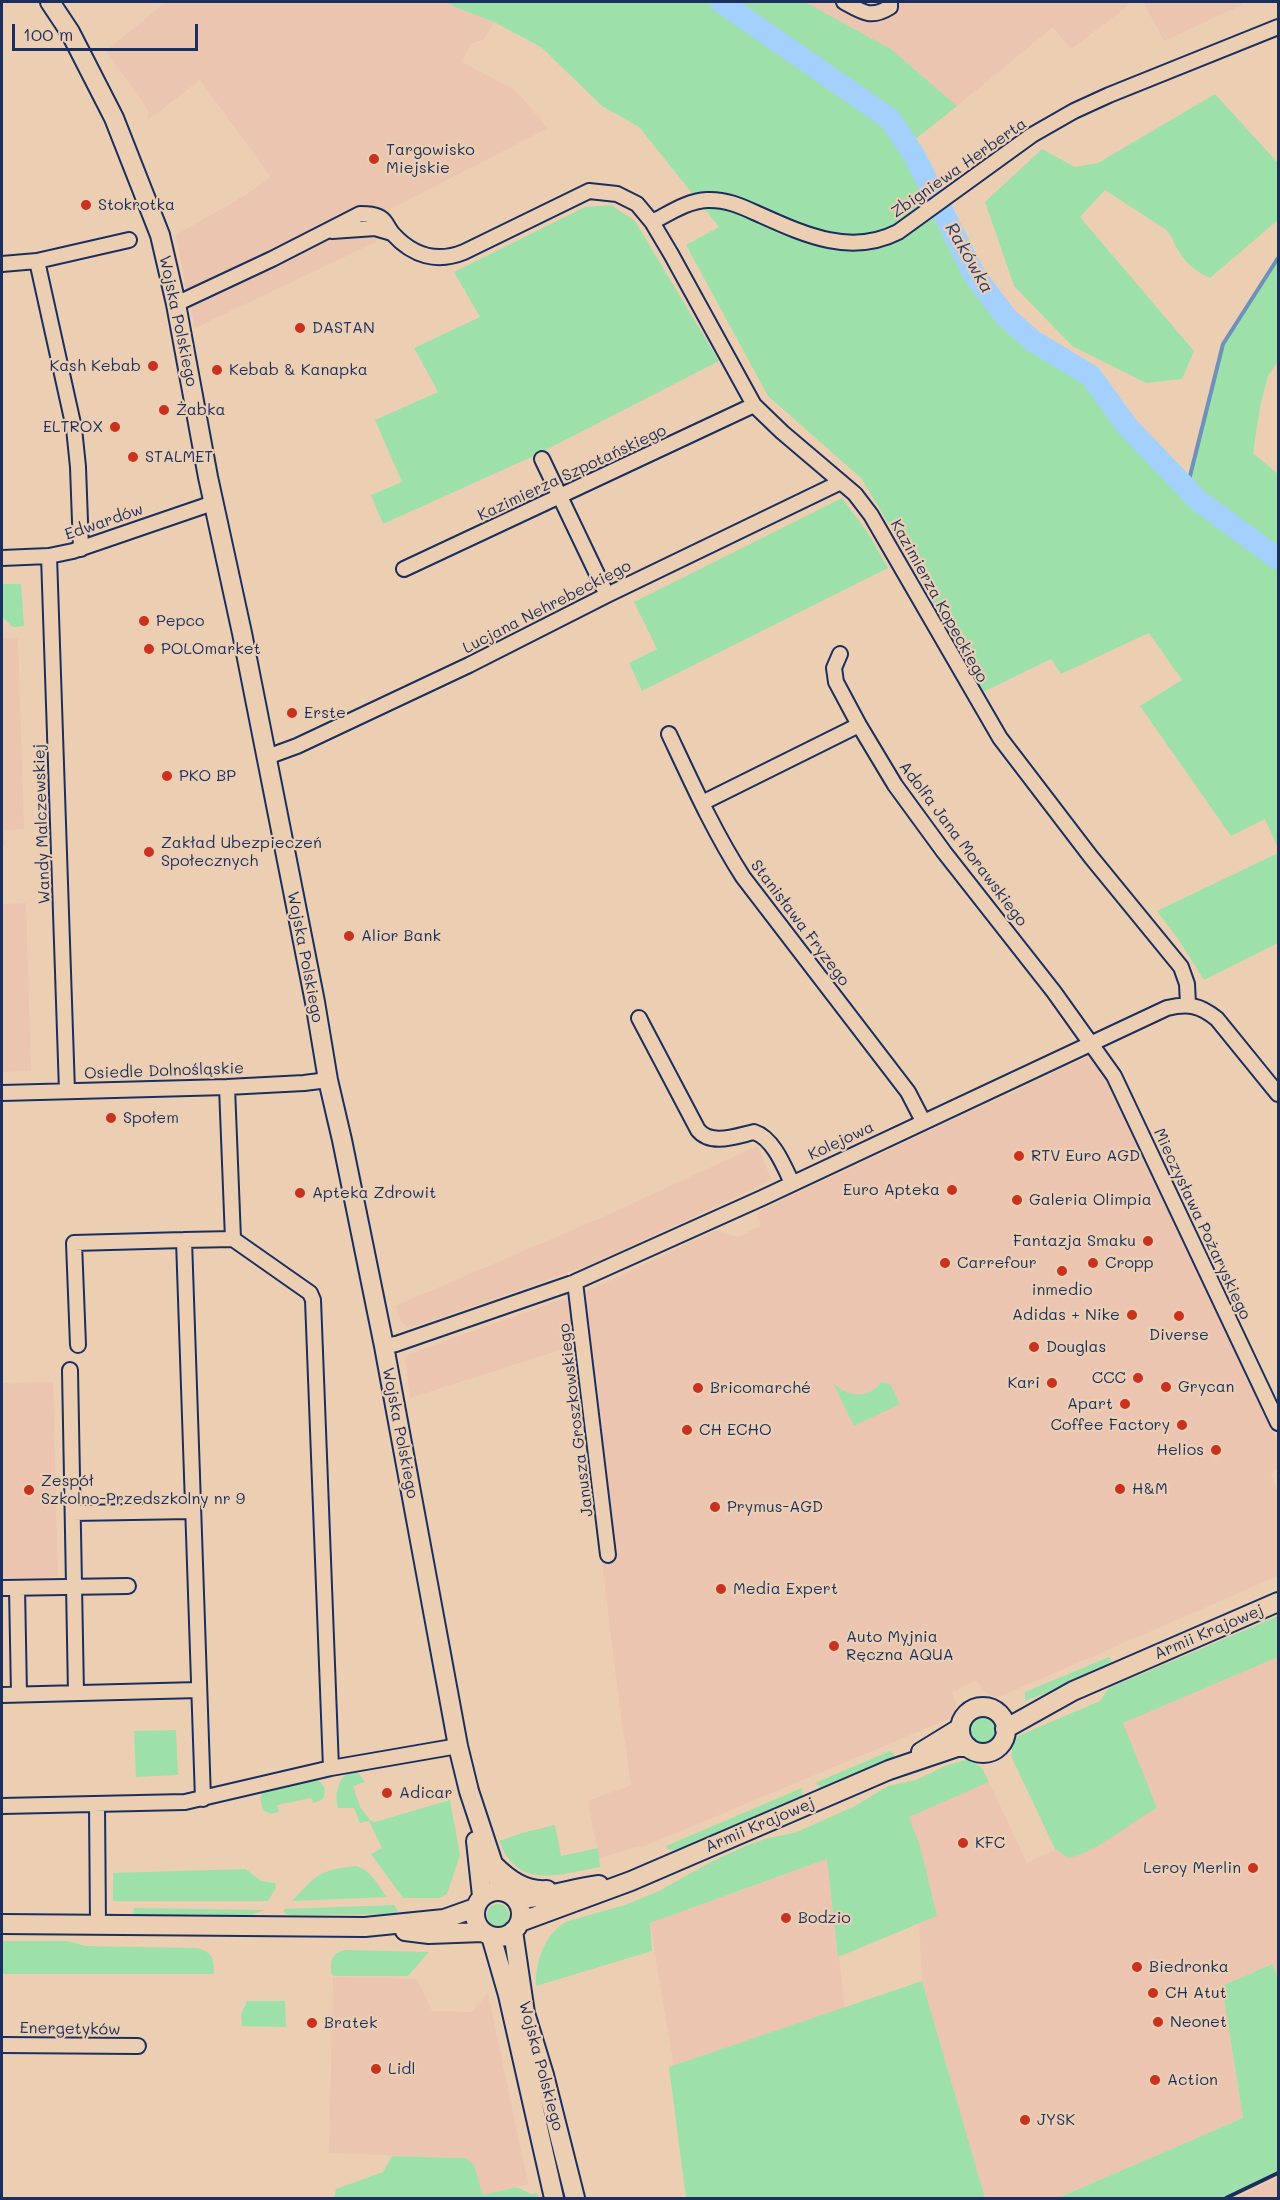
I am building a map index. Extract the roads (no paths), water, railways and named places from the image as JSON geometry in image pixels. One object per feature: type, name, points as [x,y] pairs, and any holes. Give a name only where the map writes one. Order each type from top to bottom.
[{"type":"street","name":"Wojska Polskiego","points":[[50,2],[70,32],[114,118],[160,235],[176,303],[213,503],[267,757],[315,1002],[328,1080],[384,1346],[458,1746],[486,1868],[479,1902]]},
{"type":"street","points":[[844,2],[862,13],[879,14],[890,7],[891,2]]},
{"type":"street","name":"Zbigniewa Herberta","points":[[652,222],[688,203],[714,200],[738,205],[812,237],[848,243],[871,242],[893,235],[1032,135],[1074,111],[1278,27]]},
{"type":"street","name":"Kazimierza Kopeckiego","points":[[176,303],[328,231],[375,228],[392,233],[413,252],[435,258],[453,256],[577,196],[598,191],[617,194],[637,204],[652,222],[701,306],[754,405],[862,503],[882,531],[1000,738],[1091,857],[1181,967],[1187,984],[1188,1004]]},
{"type":"street","points":[[2,264],[37,261],[129,240]]},
{"type":"street","points":[[37,261],[74,428],[81,549]]},
{"type":"street","name":"Kazimierza Szpotańskiego","points":[[404,569],[754,405]]},
{"type":"street","points":[[542,459],[607,595]]},
{"type":"street","name":"Lucjana Nehrebeckiego","points":[[267,757],[297,746],[370,712],[841,482]]},
{"type":"street","name":"Edwardów","points":[[2,558],[49,556],[81,549],[213,503]]},
{"type":"street","name":"Wandy Malczewskiej","points":[[49,556],[67,1091]]},
{"type":"street","name":"Adolfa Jana Morawskiego","points":[[840,654],[834,669],[836,682],[858,725],[895,785],[1091,1043]]},
{"type":"street","points":[[702,803],[858,725]]},
{"type":"street","name":"Stanisława Fryzego","points":[[669,734],[702,803],[743,877],[908,1092],[923,1121]]},
{"type":"street","points":[[1188,1004],[1197,1006],[1217,1019],[1278,1094]]},
{"type":"street","name":"Kolejowa","points":[[384,1346],[396,1344],[575,1282],[1167,1008],[1188,1004]]},
{"type":"street","points":[[639,1018],[698,1130],[704,1137],[713,1139],[754,1132],[760,1134],[767,1139],[792,1183]]},
{"type":"street","name":"Mieczysława Pożaryskiego","points":[[1091,1043],[1114,1076],[1278,1424]]},
{"type":"street","name":"Osiedle Dolnośląskie","points":[[2,1093],[227,1087],[328,1080]]},
{"type":"street","points":[[227,1087],[233,1239]]},
{"type":"street","points":[[78,1346],[74,1243],[233,1239],[310,1293],[313,1300],[331,1768]]},
{"type":"street","points":[[184,1240],[202,1799]]},
{"type":"street","name":"Janusza Groszkowskiego","points":[[575,1282],[608,1555]]},
{"type":"street","points":[[70,1370],[76,1693]]},
{"type":"street","points":[[73,1513],[192,1511]]},
{"type":"street","points":[[2,1588],[128,1586]]},
{"type":"street","points":[[17,1588],[19,1695]]},
{"type":"street","name":"Armii Krajowej","points":[[1002,1721],[1278,1602]]},
{"type":"street","points":[[2,1695],[200,1689]]},
{"type":"street","points":[[976,1708],[988,1708],[1002,1721],[1003,1740],[993,1750],[975,1751],[963,1741],[960,1728],[965,1715],[976,1708]]},
{"type":"street","points":[[889,1770],[960,1728]]},
{"type":"street","points":[[2,1806],[184,1802],[331,1768],[458,1746]]},
{"type":"street","points":[[889,1770],[957,1747],[968,1747]]},
{"type":"street","name":"Armii Krajowej","points":[[516,1927],[547,1912],[631,1881],[889,1770]]},
{"type":"street","points":[[97,1805],[98,1925]]},
{"type":"street","name":"Wojska Polskiego","points":[[486,1868],[509,1895]]},
{"type":"street","points":[[451,1925],[470,1898],[486,1868],[525,1887],[542,1891],[570,1889]]},
{"type":"street","name":"Armii Krajowej","points":[[509,1895],[543,1897],[570,1889],[631,1881]]},
{"type":"street","points":[[2,1924],[364,1927],[420,1923],[451,1925],[506,1936],[516,1927],[521,1914],[509,1895],[488,1892],[451,1925]]},
{"type":"street","points":[[479,1902],[476,1921],[487,1934]]},
{"type":"street","points":[[451,1925],[481,1942],[507,1961],[522,1941],[528,1928],[547,1912]]},
{"type":"street","name":"Wojska Polskiego","points":[[516,1927],[507,1961],[508,1995],[554,2199]]},
{"type":"street","name":"Wojska Polskiego","points":[[487,1934],[507,1961],[541,2061],[575,2199]]},
{"type":"street","name":"Energetyków","points":[[2,2045],[138,2046]]},
{"type":"waterway","name":"Rakówka","points":[[721,2],[890,119],[914,155],[975,276],[1006,317],[1033,341],[1091,376],[1127,426],[1199,501],[1278,559]]},
{"type":"waterway","points":[[1187,488],[1223,344],[1278,258]]},
{"type":"railway","points":[[1226,2198],[1278,2173]]},
{"type":"place","name":"Targowisko Miejskie","points":[[374,159]]},
{"type":"place","name":"Stokrotka","points":[[86,205]]},
{"type":"place","name":"DASTAN","points":[[300,328]]},
{"type":"place","name":"Kash Kebab","points":[[153,366]]},
{"type":"place","name":"Kebab & Kanapka","points":[[217,370]]},
{"type":"place","name":"Żabka","points":[[164,410]]},
{"type":"place","name":"ELTROX","points":[[115,427]]},
{"type":"place","name":"STALMET","points":[[133,457]]},
{"type":"place","name":"Pepco","points":[[144,621]]},
{"type":"place","name":"POLOmarket","points":[[149,649]]},
{"type":"place","name":"Erste","points":[[292,713]]},
{"type":"place","name":"PKO BP","points":[[167,776]]},
{"type":"place","name":"Zakład Ubezpieczeń Społecznych","points":[[149,852]]},
{"type":"place","name":"Alior Bank","points":[[349,936]]},
{"type":"place","name":"Społem","points":[[111,1118]]},
{"type":"place","name":"RTV Euro AGD","points":[[1019,1156]]},
{"type":"place","name":"Euro Apteka","points":[[952,1190]]},
{"type":"place","name":"Apteka Zdrowit","points":[[300,1193]]},
{"type":"place","name":"Galeria Olimpia","points":[[1017,1200]]},
{"type":"place","name":"Fantazja Smaku","points":[[1148,1241]]},
{"type":"place","name":"Carrefour","points":[[945,1263]]},
{"type":"place","name":"Cropp","points":[[1093,1263]]},
{"type":"place","name":"inmedio","points":[[1062,1271]]},
{"type":"place","name":"Adidas + Nike","points":[[1132,1315]]},
{"type":"place","name":"Diverse","points":[[1179,1316]]},
{"type":"place","name":"Douglas","points":[[1034,1347]]},
{"type":"place","name":"CCC","points":[[1138,1378]]},
{"type":"place","name":"Kari","points":[[1052,1383]]},
{"type":"place","name":"Grycan","points":[[1166,1387]]},
{"type":"place","name":"Bricomarché","points":[[698,1388]]},
{"type":"place","name":"Apart","points":[[1125,1404]]},
{"type":"place","name":"Coffee Factory","points":[[1182,1425]]},
{"type":"place","name":"CH ECHO","points":[[687,1430]]},
{"type":"place","name":"Helios","points":[[1216,1450]]},
{"type":"place","name":"H&M","points":[[1120,1489]]},
{"type":"place","name":"Zespół Szkolno-Przedszkolny nr 9","points":[[29,1490]]},
{"type":"place","name":"Prymus-AGD","points":[[715,1507]]},
{"type":"place","name":"Media Expert","points":[[721,1589]]},
{"type":"place","name":"Auto Myjnia Ręczna AQUA","points":[[834,1646]]},
{"type":"place","name":"Adicar","points":[[387,1793]]},
{"type":"place","name":"KFC","points":[[963,1843]]},
{"type":"place","name":"Leroy Merlin","points":[[1253,1868]]},
{"type":"place","name":"Bodzio","points":[[786,1918]]},
{"type":"place","name":"Biedronka","points":[[1137,1967]]},
{"type":"place","name":"CH Atut","points":[[1153,1993]]},
{"type":"place","name":"Neonet","points":[[1158,2022]]},
{"type":"place","name":"Bratek","points":[[312,2023]]},
{"type":"place","name":"Lidl","points":[[376,2069]]},
{"type":"place","name":"Action","points":[[1155,2080]]},
{"type":"place","name":"JYSK","points":[[1025,2120]]}]
